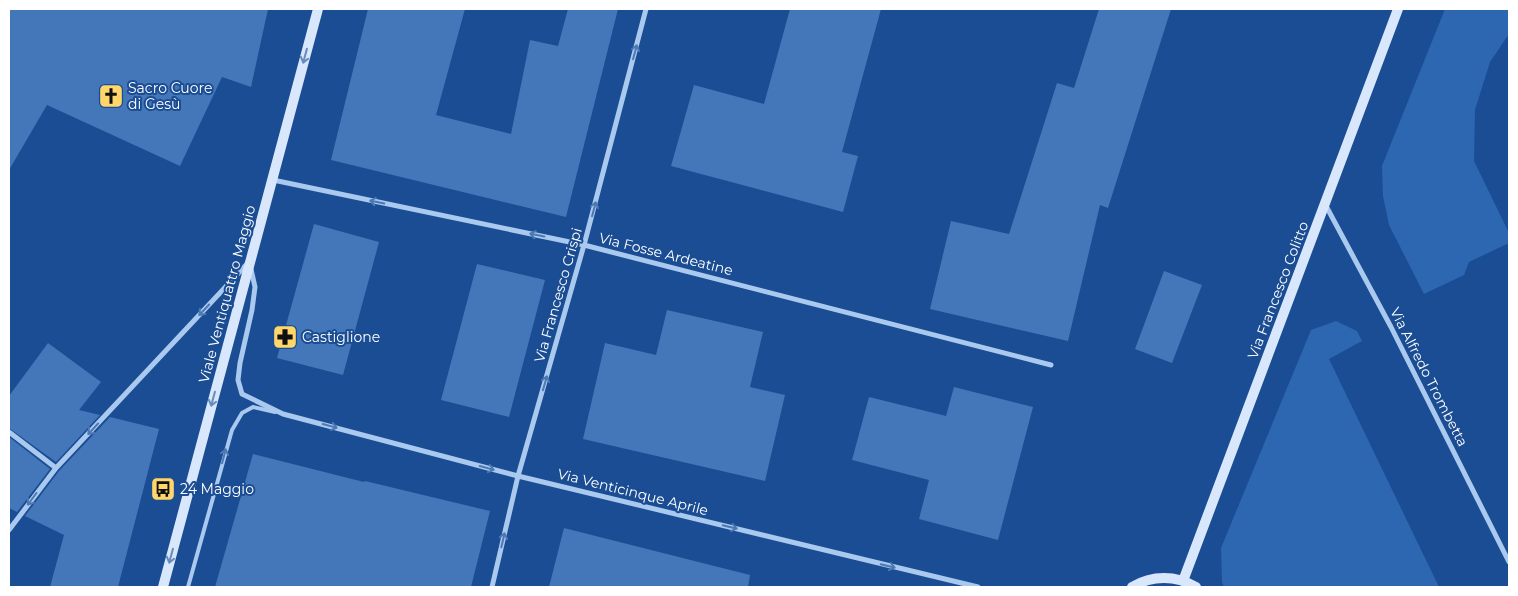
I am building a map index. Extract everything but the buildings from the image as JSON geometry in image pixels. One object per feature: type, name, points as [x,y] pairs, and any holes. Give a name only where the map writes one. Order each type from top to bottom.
[{"type":"main road","name":"Viale Ventiquattro Maggio","points":[[163,587],[318,9]]},
{"type":"main road","name":"Via Francesco Colitto","points":[[1184,581],[1398,9]]},
{"type":"main road","points":[[1132,587],[1148,579],[1160,578],[1184,581],[1196,587]]},
{"type":"street","name":"Via Francesco Crispi","points":[[492,587],[518,476],[584,244],[646,9]]},
{"type":"street","name":"Via Fosse Ardeatine","points":[[272,180],[584,244],[1051,365]]},
{"type":"street","name":"Via Alfredo Trombetta","points":[[1325,204],[1395,336],[1509,562]]},
{"type":"street","name":"Via Venticinque Aprile","points":[[249,262],[255,286],[238,380],[242,394],[283,414],[518,476],[978,587]]},
{"type":"street","points":[[9,530],[56,468],[249,262]]},
{"type":"street","points":[[9,432],[56,468]]},
{"type":"lane","points":[[188,587],[232,430],[242,413],[253,407],[283,414]]},
{"type":"shaded area","points":[[1445,9],[1509,9],[1509,34],[1490,62],[1475,110],[1474,161],[1509,233],[1509,243],[1469,262],[1464,275],[1424,294],[1389,225],[1383,196],[1382,166]]},
{"type":"shaded area","points":[[1336,321],[1357,331],[1362,341],[1329,359],[1439,587],[1224,587],[1222,582],[1221,548],[1311,330]]},
{"type":"place","name":"Sacro Cuore di Gesù","points":[[111,96]]},
{"type":"place","name":"Castiglione","points":[[285,337]]},
{"type":"place","name":"24 Maggio","points":[[163,489]]}]
